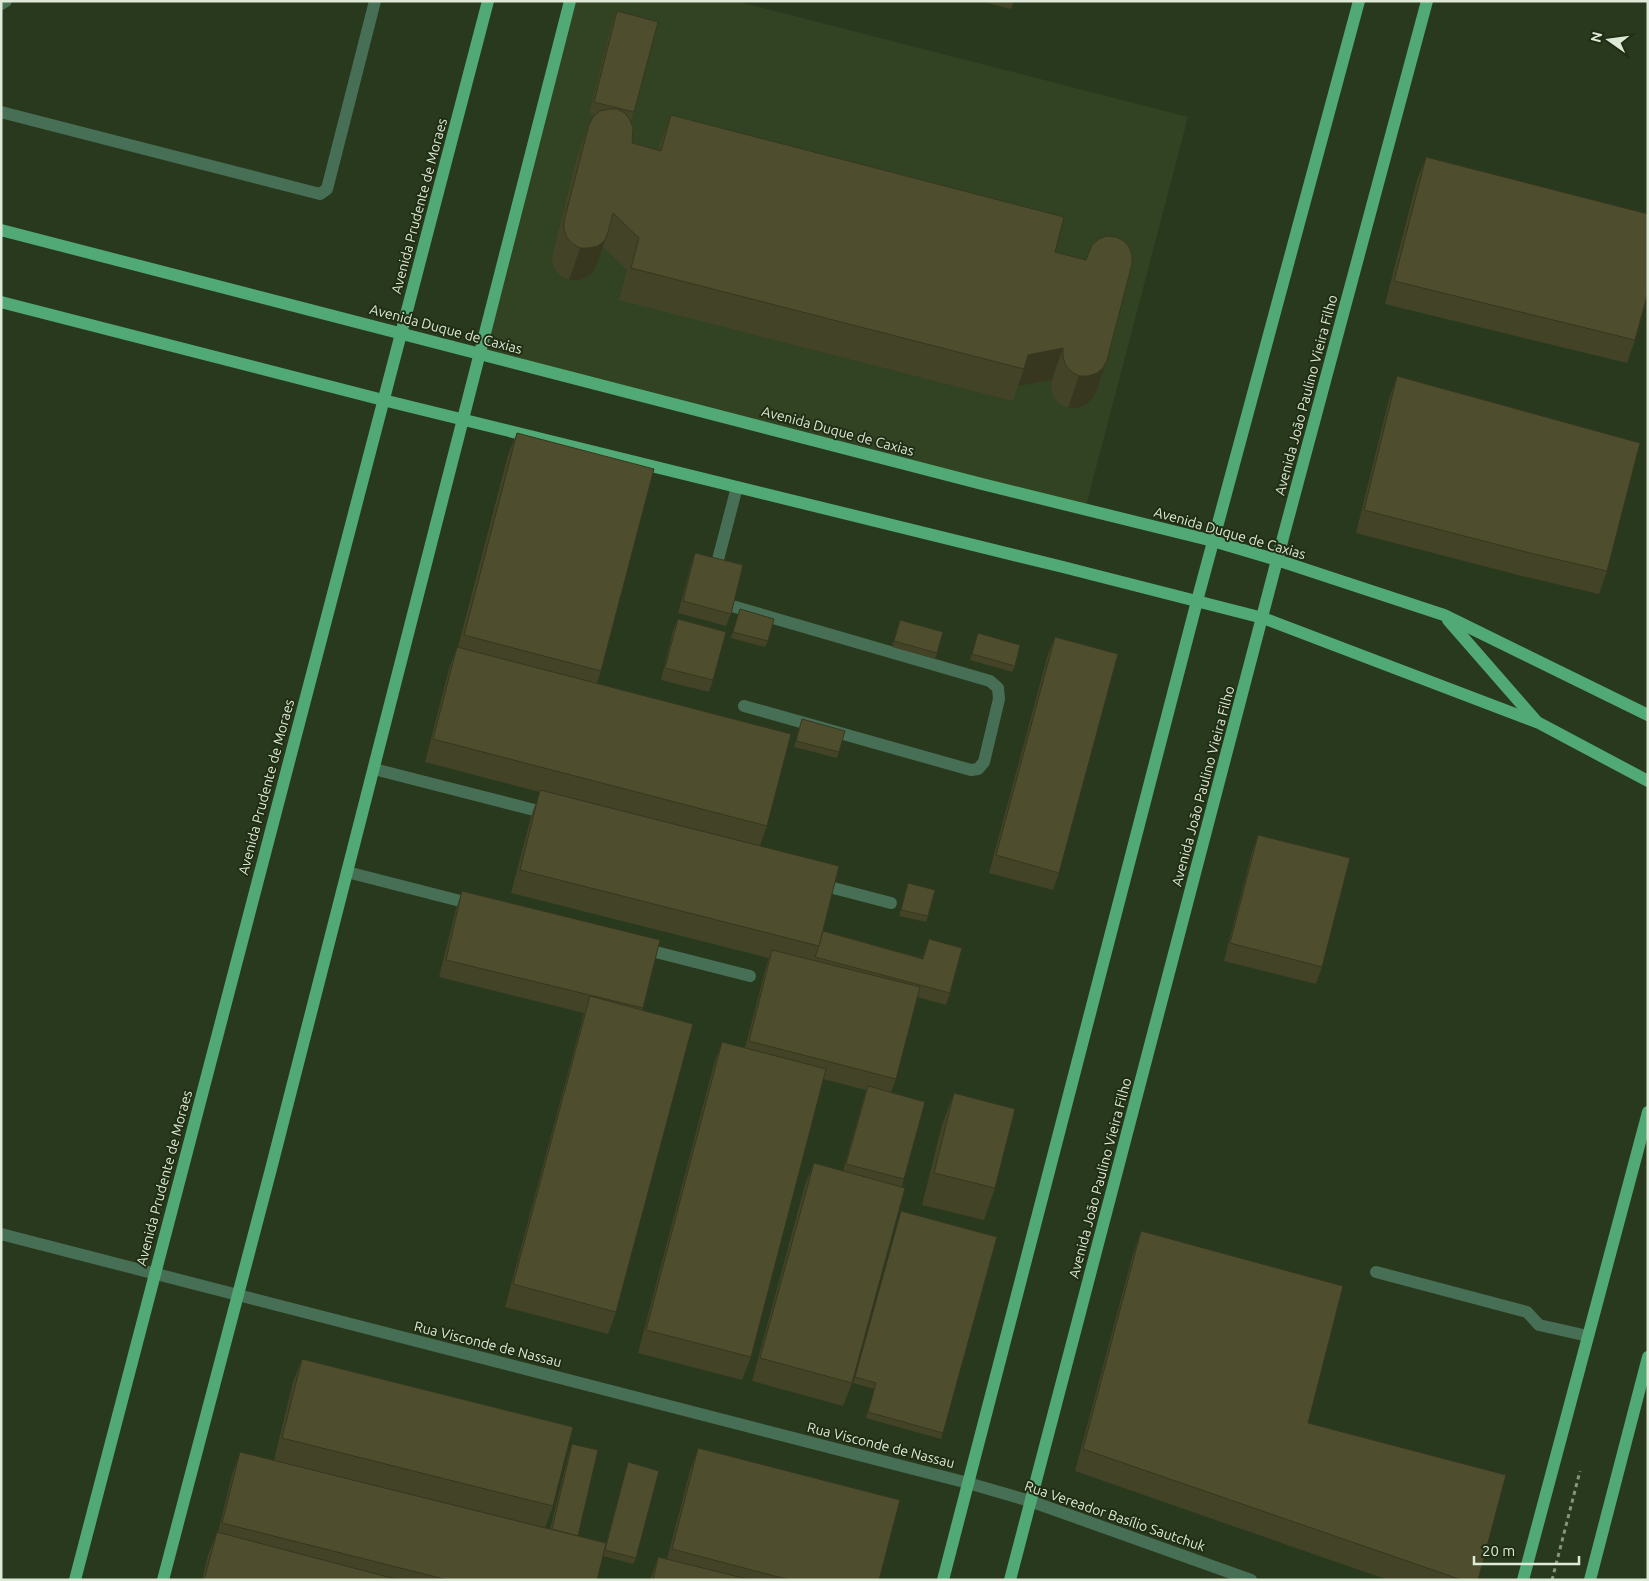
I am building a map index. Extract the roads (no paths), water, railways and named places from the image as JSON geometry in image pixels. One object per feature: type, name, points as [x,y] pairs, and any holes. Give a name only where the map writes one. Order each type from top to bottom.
[{"type":"main road","name":"Avenida Prudente de Moraes","points":[[75,1580],[488,1]]},
{"type":"main road","points":[[163,1580],[464,420],[570,1]]},
{"type":"main road","points":[[943,1580],[1197,601],[1359,1]]},
{"type":"main road","name":"Avenida João Paulino Vieira Filho","points":[[1010,1580],[1277,560],[1426,1]]},
{"type":"main road","name":"Avenida Duque de Caxias","points":[[1,230],[982,484],[1213,541],[1444,615],[1648,714]]},
{"type":"main road","points":[[1,302],[383,400],[1262,618],[1539,723],[1648,782]]},
{"type":"main road","points":[[1444,615],[1539,723]]},
{"type":"main road","points":[[1523,1580],[1648,1112]]},
{"type":"main road","points":[[1590,1580],[1648,1357]]},
{"type":"street","points":[[1,4],[6,1]]},
{"type":"street","points":[[1,112],[320,194],[327,189],[376,1]]},
{"type":"street","points":[[715,571],[738,487]]},
{"type":"street","points":[[732,606],[990,681],[998,688],[999,699],[984,762],[978,769],[971,770],[744,706]]},
{"type":"street","points":[[374,769],[563,818]]},
{"type":"street","points":[[347,872],[491,909]]},
{"type":"street","points":[[804,880],[891,902]]},
{"type":"street","points":[[625,944],[750,976]]},
{"type":"street","name":"Rua Visconde de Nassau","points":[[1,1234],[968,1483]]},
{"type":"street","points":[[1376,1272],[1526,1312],[1539,1324],[1588,1336]]},
{"type":"street","name":"Rua Vereador Basílio Sautchuk","points":[[968,1483],[1030,1501],[1251,1580]]}]
